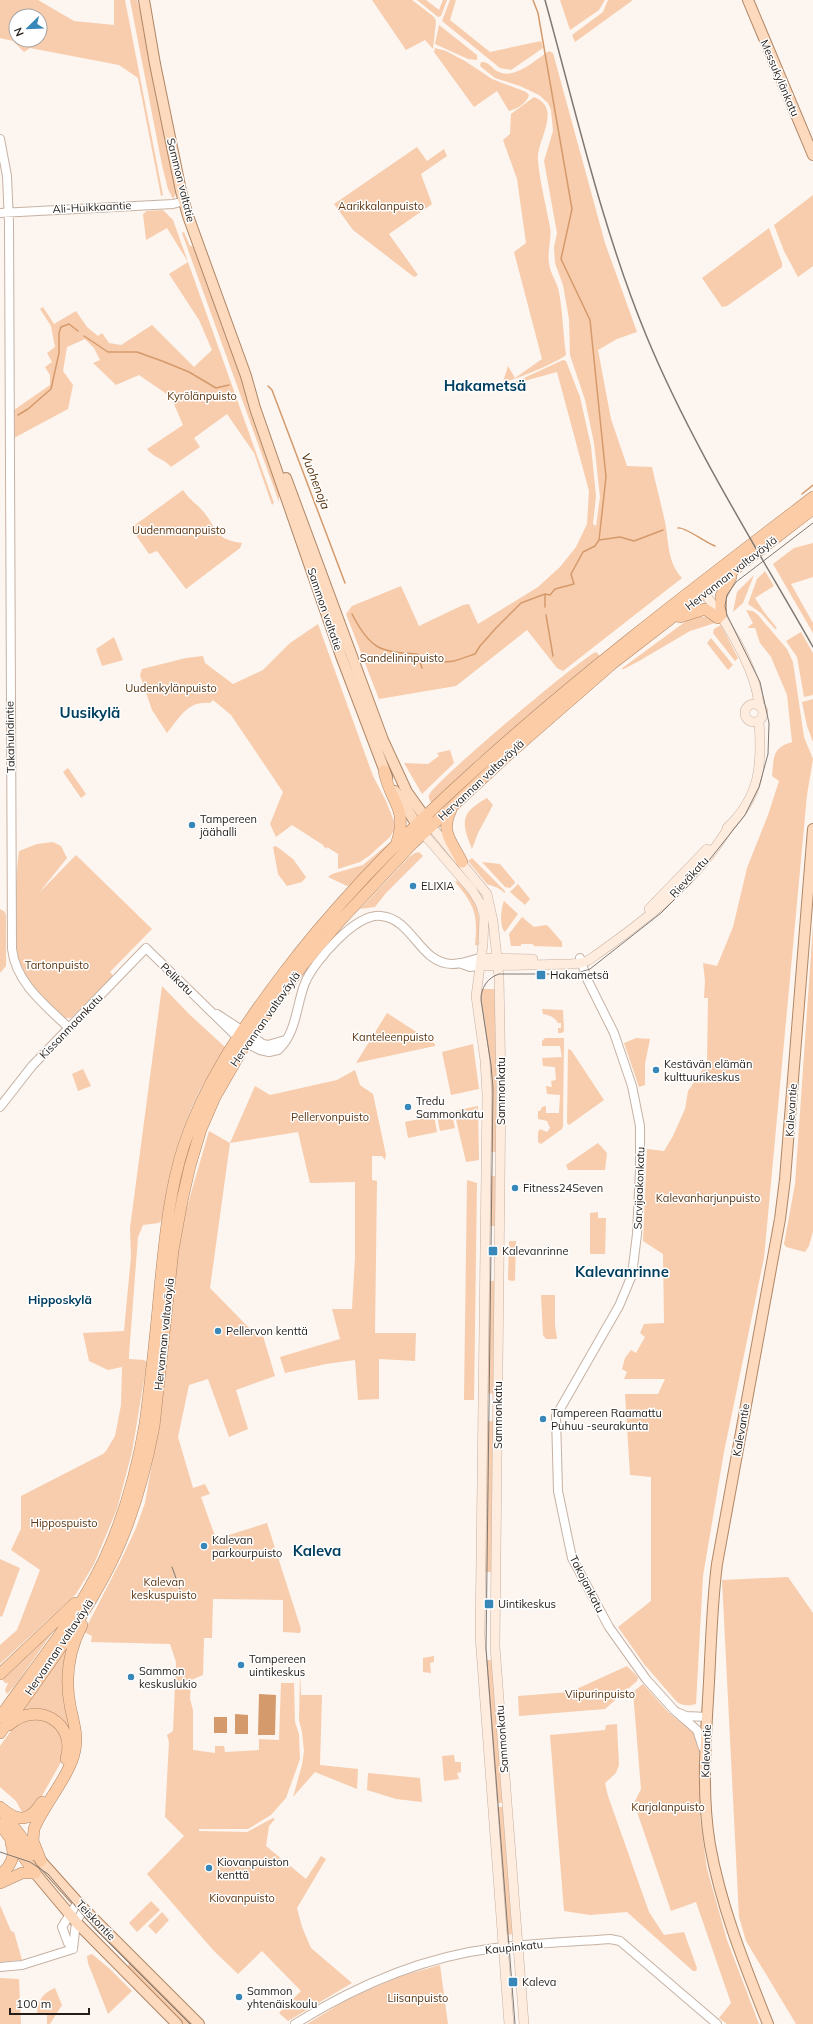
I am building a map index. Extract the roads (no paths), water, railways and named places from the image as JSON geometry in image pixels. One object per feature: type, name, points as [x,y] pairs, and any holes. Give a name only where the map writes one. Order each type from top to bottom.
[{"type":"highway","name":"Hervannan valtaväylä","points":[[244,1037],[339,922],[424,825],[558,696],[699,591],[812,500]]},
{"type":"highway","name":"Hervannan valtaväylä","points":[[1,1716],[111,1565],[123,1536],[135,1504],[154,1426],[173,1250],[190,1166],[201,1129],[244,1037],[285,970],[331,913],[396,845],[452,806],[563,705],[612,664],[670,620],[699,591],[736,570],[812,500]]},
{"type":"highway","points":[[670,620],[702,610],[709,610],[720,616],[721,596],[736,570]]},
{"type":"highway","points":[[384,771],[387,785],[399,808],[401,817],[401,830],[396,845]]},
{"type":"highway","points":[[452,806],[446,829],[447,836],[462,862]]},
{"type":"highway","points":[[0,1674],[89,1596]]},
{"type":"highway","points":[[41,1861],[33,1840],[34,1829],[74,1753],[76,1732],[70,1704],[68,1670],[71,1651],[89,1612],[89,1596]]},
{"type":"highway","name":"Hervannan valtaväylä","points":[[0,1734],[89,1596]]},
{"type":"highway","points":[[0,1734],[19,1718],[37,1714],[51,1718],[59,1724],[66,1737],[68,1748],[63,1766],[33,1814],[19,1818],[13,1817],[0,1808]]},
{"type":"highway","name":"Teiskontie","points":[[0,1808],[23,1840],[41,1861]]},
{"type":"highway","name":"Teiskontie","points":[[0,1824],[35,1873]]},
{"type":"highway","points":[[0,1874],[10,1864],[14,1856],[9,1836]]},
{"type":"highway","points":[[0,1883],[22,1873],[35,1873]]},
{"type":"main road","name":"Sammon valtatie","points":[[144,0],[155,64],[184,201],[246,376],[301,541],[384,771],[424,825]]},
{"type":"main road","name":"Messukylänkatu","points":[[748,0],[813,155]]},
{"type":"main road","name":"Sammon valtatie","points":[[246,376],[261,407],[383,740],[424,825]]},
{"type":"main road","points":[[699,591],[720,616],[742,655],[753,683],[755,706],[763,713],[756,722],[748,720],[746,714],[747,709],[755,706]]},
{"type":"main road","name":"Rieväkatu","points":[[481,962],[581,961],[598,954],[640,921],[651,907],[730,825],[751,797],[760,768],[761,745],[756,722]]},
{"type":"main road","name":"Sammonkatu","points":[[424,825],[462,862],[482,887],[490,902],[498,962],[501,1008],[502,1087],[496,1647],[524,2024]]},
{"type":"main road","name":"Sammonkatu","points":[[424,825],[480,903],[485,922],[476,996],[485,1060],[487,1095],[480,1636],[509,2024]]},
{"type":"main road","name":"Kalevantie","points":[[768,2024],[732,1929],[716,1871],[707,1819],[705,1762],[713,1604],[717,1564],[779,1226],[785,1179],[813,829]]},
{"type":"main road","name":"Teiskontie","points":[[41,1861],[81,1906],[199,2024]]},
{"type":"main road","name":"Teiskontie","points":[[35,1873],[76,1922],[177,2024]]},
{"type":"street","name":"Takahuhdintie","points":[[0,139],[7,176],[9,212],[12,949],[16,969],[24,983],[68,1027]]},
{"type":"street","name":"Ali-Huikkaantie","points":[[0,213],[173,204],[184,201]]},
{"type":"street","name":"Pelikatu","points":[[146,948],[208,1009],[244,1037],[269,1052],[278,1050],[295,1022],[306,981],[347,930],[368,917],[387,917],[404,926],[425,951],[436,960],[470,967],[481,962]]},
{"type":"street","name":"Kissanmaankatu","points":[[0,1108],[28,1070],[146,948]]},
{"type":"street","name":"Sarvijaakonkatu","points":[[558,1410],[593,1352],[627,1290],[635,1263],[638,1229],[641,1142],[636,1100],[617,1041],[581,961]]},
{"type":"street","name":"Takojankatu","points":[[558,1410],[556,1425],[558,1491],[572,1558],[614,1635],[646,1678],[674,1710],[699,1733],[702,1741],[705,1762]]},
{"type":"street","points":[[674,1710],[686,1716],[707,1717]]},
{"type":"street","points":[[73,1949],[68,1943],[62,1927],[69,1914],[81,1906]]},
{"type":"street","points":[[73,1949],[76,1922],[81,1906]]},
{"type":"street","name":"Kaupinkatu","points":[[295,2024],[346,1993],[397,1971],[444,1957],[518,1945],[615,1939],[620,1941],[717,2024]]},
{"type":"street","points":[[0,1966],[22,1965],[73,1949]]},
{"type":"waterway","points":[[533,0],[538,13],[572,209],[561,259],[590,320],[606,477],[599,540]]},
{"type":"waterway","name":"Vuohenoja","points":[[18,415],[28,409],[51,389],[59,353],[59,333],[61,327],[69,324],[78,331]]},
{"type":"waterway","name":"Vuohenoja","points":[[84,336],[108,352],[137,352],[189,372],[216,388],[229,385]]},
{"type":"waterway","name":"Vuohenoja","points":[[268,386],[272,390],[345,583]]},
{"type":"waterway","name":"Vuohenoja","points":[[802,494],[813,485]]},
{"type":"waterway","name":"Vuohenoja","points":[[678,528],[681,528],[715,546]]},
{"type":"waterway","name":"Vuohenoja","points":[[352,614],[370,641],[384,650],[417,654],[425,658],[445,662],[454,661],[475,654],[496,628],[521,603],[545,594],[550,595],[555,589],[574,584],[571,574],[583,552],[595,546],[599,540],[620,537],[634,541],[663,530]]},
{"type":"waterway","points":[[545,595],[545,607]]},
{"type":"waterway","points":[[546,615],[553,656]]},
{"type":"waterway","points":[[421,657],[420,662],[422,668]]},
{"type":"tram line","points":[[515,2024],[486,1648],[493,1088],[481,996],[482,991],[488,981],[499,974],[574,974],[590,969],[661,913],[691,883],[745,815],[759,787],[768,754],[769,723],[760,682],[727,615],[725,606],[727,595],[736,582],[813,523]]},
{"type":"tram line","points":[[172,1567],[181,1592]]},
{"type":"tram line","points":[[0,1852],[30,1862],[48,1874],[96,1930],[190,2024]]},
{"type":"railway","points":[[545,0],[603,212],[630,294],[646,335],[664,376],[703,455],[813,647]]},
{"type":"place","name":"Tampereen jäähalli","points":[[192,825]]},
{"type":"place","name":"ELIXIA","points":[[413,886]]},
{"type":"place","name":"Hakametsä","points":[[541,975]]},
{"type":"place","name":"Kestävän elämän kulttuurikeskus","points":[[656,1070]]},
{"type":"place","name":"Tredu Sammonkatu","points":[[408,1107]]},
{"type":"place","name":"Fitness24Seven","points":[[515,1188]]},
{"type":"place","name":"Kalevanrinne","points":[[493,1251]]},
{"type":"place","name":"Pellervon kenttä","points":[[218,1331]]},
{"type":"place","name":"Tampereen Raamattu Puhuu -seurakunta","points":[[543,1419]]},
{"type":"place","name":"Kalevan parkourpuisto","points":[[204,1546]]},
{"type":"place","name":"Uintikeskus","points":[[489,1604]]},
{"type":"place","name":"Tampereen uintikeskus","points":[[241,1665]]},
{"type":"place","name":"Sammon keskuslukio","points":[[131,1677]]},
{"type":"place","name":"Kiovanpuiston kenttä","points":[[209,1868]]},
{"type":"place","name":"Kaleva","points":[[513,1982]]},
{"type":"place","name":"Sammon yhtenäiskoulu","points":[[239,1997]]},
{"type":"district","name":"Hakametsä","points":[[485,385]]},
{"type":"district","name":"Uusikylä","points":[[90,712]]},
{"type":"district","name":"Kalevanrinne","points":[[622,1271]]},
{"type":"district","name":"Hipposkylä","points":[[60,1299]]},
{"type":"district","name":"Kaleva","points":[[317,1550]]},
{"type":"park label","name":"Aarikkalanpuisto","points":[[381,206]]},
{"type":"park label","name":"Kyrölänpuisto","points":[[202,396]]},
{"type":"park label","name":"Uudenmaanpuisto","points":[[179,530]]},
{"type":"park label","name":"Sandelininpuisto","points":[[402,658]]},
{"type":"park label","name":"Uudenkylänpuisto","points":[[171,688]]},
{"type":"park label","name":"Tartonpuisto","points":[[57,965]]},
{"type":"park label","name":"Kanteleenpuisto","points":[[393,1037]]},
{"type":"park label","name":"Pellervonpuisto","points":[[330,1117]]},
{"type":"park label","name":"Kalevanharjunpuisto","points":[[708,1198]]},
{"type":"park label","name":"Hippospuisto","points":[[64,1523]]},
{"type":"park label","name":"Kalevan keskuspuisto","points":[[164,1588]]},
{"type":"park label","name":"Viipurinpuisto","points":[[600,1694]]},
{"type":"park label","name":"Karjalanpuisto","points":[[668,1807]]},
{"type":"park label","name":"Kiovanpuisto","points":[[242,1898]]},
{"type":"park label","name":"Liisanpuisto","points":[[418,1998]]}]
